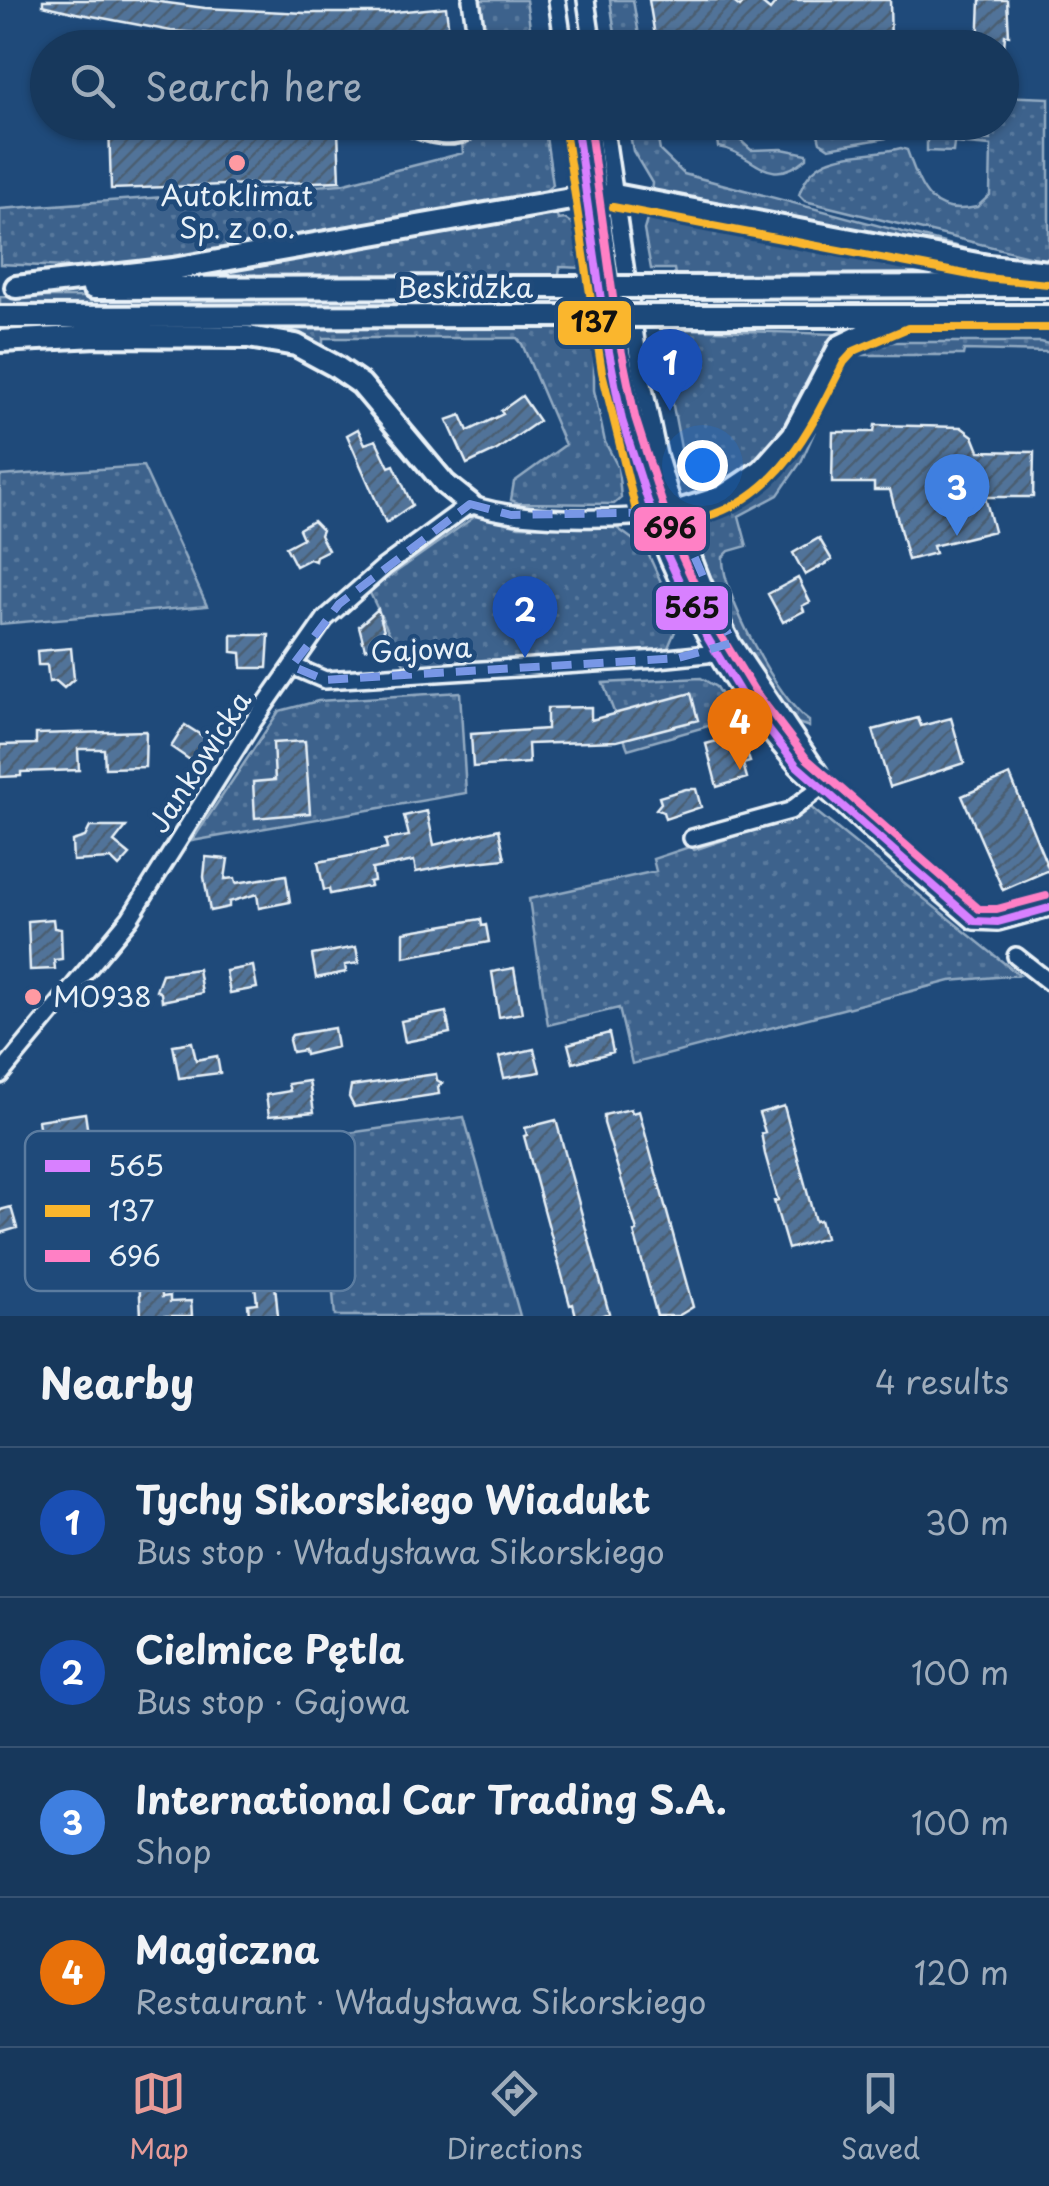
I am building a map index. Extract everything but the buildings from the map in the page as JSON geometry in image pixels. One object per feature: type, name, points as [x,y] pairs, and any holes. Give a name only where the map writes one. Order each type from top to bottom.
[{"type":"main road","points":[[8,287],[174,269],[588,196],[615,195],[988,266],[1049,272]]},
{"type":"main road","name":"Beskidzka","points":[[8,287],[1049,286]]},
{"type":"main road","points":[[675,512],[722,497],[762,470],[793,435],[840,346],[905,316]]},
{"type":"main road","name":"Beskidzka","points":[[0,317],[1049,316]]},
{"type":"main road","points":[[1012,317],[1049,332]]},
{"type":"main road","points":[[0,340],[248,337],[296,346],[361,384],[445,484],[470,504]]},
{"type":"street","points":[[472,0],[476,30]]},
{"type":"street","points":[[557,0],[561,30]]},
{"type":"street","points":[[586,0],[590,30]]},
{"type":"street","points":[[579,140],[622,418],[650,516],[683,592],[716,651],[768,730],[796,764],[974,921],[998,922],[1043,910]]},
{"type":"street","points":[[607,140],[640,369],[675,512],[732,643],[838,802]]},
{"type":"street","points":[[470,504],[522,515],[650,516],[675,512]]},
{"type":"street","name":"Jankowicka","points":[[0,1075],[130,918],[292,666],[339,604],[470,504]]},
{"type":"street","name":"Gajowa","points":[[292,666],[325,680],[678,658],[716,651],[732,643]]},
{"type":"street","points":[[692,838],[790,812],[821,787]]},
{"type":"street","points":[[1016,956],[1049,982]]},
{"type":"highlighted area","points":[[470,504],[511,515],[675,512],[732,643],[678,658],[325,680],[292,666],[339,604]]},
{"type":"shaded area","points":[[480,0],[526,0],[530,30],[484,30]]},
{"type":"shaded area","points":[[610,0],[633,0],[638,30],[614,30]]},
{"type":"shaded area","points":[[1019,97],[1049,98],[1049,261],[805,201],[799,195],[806,179],[827,161],[901,148],[907,150],[922,186],[937,203],[947,208],[977,207],[990,195],[991,146],[954,143],[953,152],[927,151],[927,140],[1019,140]]},
{"type":"shaded area","points":[[546,140],[553,185],[541,194],[525,198],[232,249],[87,268],[0,264],[0,209],[341,184],[463,153],[462,142]]},
{"type":"shaded area","points":[[631,140],[658,140],[660,151],[684,174],[1012,261],[651,193],[652,183],[633,151]]},
{"type":"shaded area","points":[[717,140],[740,140],[751,150],[782,149],[807,154],[807,158],[793,167],[771,171],[718,147]]},
{"type":"shaded area","points":[[820,140],[875,140],[829,148]]},
{"type":"shaded area","points":[[556,211],[558,220],[565,219],[578,228],[584,268],[560,267],[559,274],[194,276]]},
{"type":"shaded area","points":[[649,213],[982,273],[950,278],[675,274],[674,269],[651,269],[644,230]]},
{"type":"shaded area","points":[[608,235],[612,236],[638,409],[650,457],[643,459],[630,412],[605,250]]},
{"type":"shaded area","points":[[0,297],[564,297],[567,303],[564,307],[0,308]]},
{"type":"shaded area","points":[[0,326],[569,328],[570,338],[594,337],[594,390],[605,442],[618,467],[621,498],[614,504],[511,500],[514,482],[565,445],[517,338],[323,338],[323,348],[276,330],[0,331]]},
{"type":"shaded area","points":[[684,329],[833,334],[791,419],[763,456],[726,485],[682,502],[672,468],[684,464],[660,337],[684,336]]},
{"type":"shaded area","points":[[894,342],[1041,342],[1049,344],[1049,352],[964,350],[963,355],[856,355],[845,364],[801,462],[778,495],[739,516],[747,546],[723,557],[731,595],[768,670],[809,721],[809,727],[789,720],[740,640],[706,566],[699,543],[701,531],[709,515],[765,481],[787,460],[848,353],[864,346]]},
{"type":"shaded area","points":[[143,466],[207,606],[0,624],[0,476]]},
{"type":"shaded area","points":[[477,515],[519,526],[617,528],[646,549],[679,622],[667,650],[406,668],[369,591]]},
{"type":"shaded area","points":[[701,678],[716,687],[736,718],[628,749],[603,683]]},
{"type":"shaded area","points":[[460,692],[466,793],[192,841],[279,711],[318,701]]},
{"type":"shaded area","points":[[809,806],[1019,975],[950,981],[632,1064],[619,1008],[548,1025],[529,899],[656,871],[653,859],[692,846],[694,850],[784,820]]},
{"type":"shaded area","points":[[464,1117],[520,1316],[335,1316],[333,1291],[355,1291],[355,1132]]},
{"type":"transit line","name":"137","points":[[566,140],[602,372],[638,519]]},
{"type":"transit line","name":"565","points":[[579,140],[622,420],[661,542],[698,622],[743,697],[797,766],[974,921],[998,922],[1049,908]]},
{"type":"transit line","name":"696","points":[[591,140],[618,334],[635,417],[673,537],[709,616],[754,690],[806,758],[979,909],[997,909],[1046,896]]},
{"type":"transit line","name":"137","points":[[613,207],[986,278],[1048,284]]},
{"type":"transit line","name":"137","points":[[653,528],[714,514],[759,488],[794,452],[854,351],[908,328],[1049,328]]},
{"type":"place","name":"Autoklimat Sp. z o.o.","points":[[237,163]]},
{"type":"place","name":"Tychy Sikorskiego Wiadukt","points":[[670,411]]},
{"type":"place","name":"International Car Trading S.A.","points":[[957,536]]},
{"type":"place","name":"Cielmice Pętla","points":[[525,658]]},
{"type":"place","name":"Magiczna","points":[[740,770]]},
{"type":"place","name":"M0938","points":[[33,997]]}]
